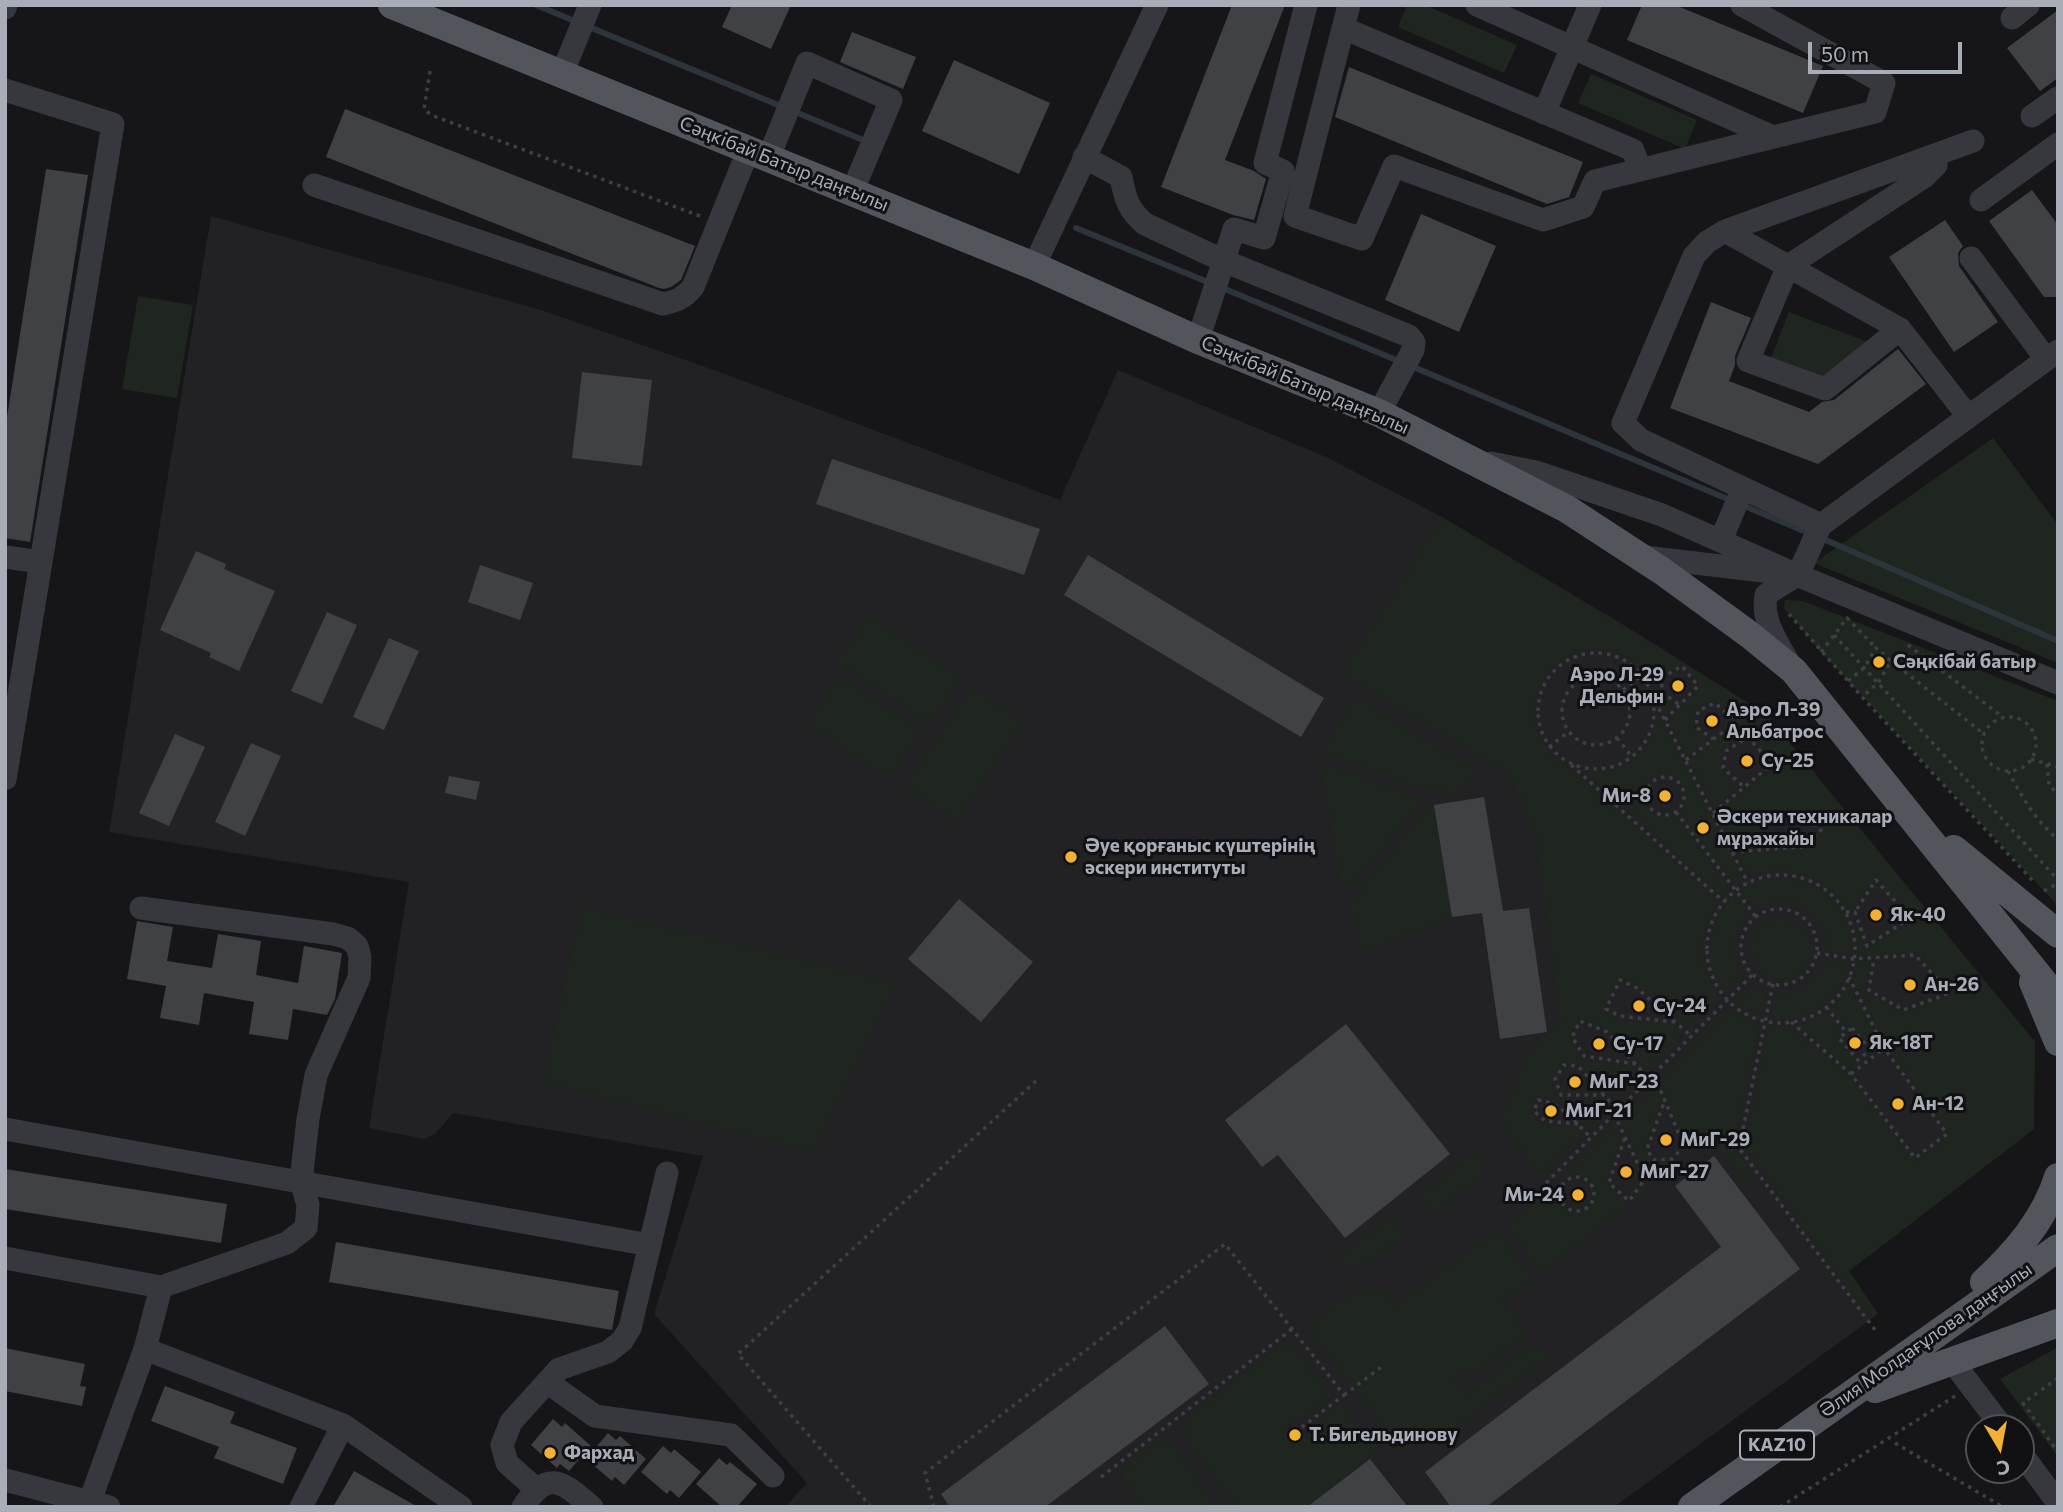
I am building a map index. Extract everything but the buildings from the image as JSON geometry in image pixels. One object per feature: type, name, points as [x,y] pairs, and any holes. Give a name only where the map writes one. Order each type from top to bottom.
[{"type":"main road","name":"Сәңкібай Батыр даңғылы","points":[[392,5],[1034,266],[1198,341],[1379,413],[1567,509],[1639,556],[1750,635],[1794,671],[2058,999]]},
{"type":"main road","points":[[1912,815],[2058,934]]},
{"type":"main road","points":[[2019,951],[2058,1042]]},
{"type":"main road","points":[[1901,1358],[2010,1258],[2035,1226],[2058,1177]]},
{"type":"main road","name":"Әлия Молдағұлова даңғылы","points":[[1692,1507],[2058,1248]]},
{"type":"main road","points":[[1840,1401],[2058,1323]]},
{"type":"street","points":[[1034,266],[1157,5]]},
{"type":"street","points":[[1198,341],[1234,229],[1264,238],[1283,171],[1265,163],[1306,5]]},
{"type":"street","points":[[1349,5],[1295,216],[1362,239],[1394,166],[1543,220],[1583,207],[1595,181],[1875,112],[1884,83],[1742,5]]},
{"type":"street","points":[[1477,5],[1773,137]]},
{"type":"street","points":[[1544,113],[1590,5]]},
{"type":"street","points":[[562,74],[589,9]]},
{"type":"street","points":[[1343,28],[1633,150],[1640,170]]},
{"type":"street","points":[[314,185],[663,304],[677,301],[686,296],[693,287],[719,223],[788,109],[807,63],[891,100],[852,192]]},
{"type":"street","points":[[5,90],[113,124],[5,779]]},
{"type":"street","points":[[2032,117],[2058,97]]},
{"type":"street","points":[[1816,533],[1739,497],[1641,440],[1623,423],[1694,256],[1707,242],[1726,231],[1973,141]]},
{"type":"street","points":[[1981,200],[2058,144]]},
{"type":"street","points":[[1900,328],[1825,389],[1748,361],[1788,266],[1924,177],[1936,165],[1934,156]]},
{"type":"street","points":[[1084,157],[1121,177],[1126,204],[1145,224],[1219,277],[1409,336],[1414,342],[1379,413]]},
{"type":"street","points":[[1726,231],[1900,328],[1968,416]]},
{"type":"street","points":[[1794,671],[1769,626],[1763,609],[1766,596],[1778,585],[1797,575],[1816,533],[2052,355],[1971,258]]},
{"type":"street","points":[[1467,458],[1536,472],[1662,515],[1797,575],[2058,683]]},
{"type":"street","points":[[1721,540],[1739,497]]},
{"type":"street","points":[[1639,556],[1797,575]]},
{"type":"street","points":[[5,557],[41,562]]},
{"type":"street","points":[[5,1258],[161,1287],[287,1243],[306,1228],[308,1205],[301,1181],[316,1074],[359,978],[360,957],[357,946],[348,937],[333,934],[141,908]]},
{"type":"street","points":[[5,1129],[650,1245]]},
{"type":"street","points":[[592,1507],[564,1484],[548,1483],[529,1498],[507,1463],[502,1445],[511,1422],[559,1369],[608,1353],[622,1341],[630,1328],[667,1173]]},
{"type":"street","points":[[5,1480],[89,1503],[145,1349],[161,1287]]},
{"type":"street","points":[[145,1349],[344,1426],[461,1507]]},
{"type":"street","points":[[1952,1361],[1992,1414]]},
{"type":"street","points":[[547,1382],[595,1416],[731,1435],[773,1476]]},
{"type":"street","points":[[301,1507],[344,1426]]},
{"type":"street","points":[[2035,1472],[2058,1503]]},
{"type":"path","points":[[430,71],[424,109],[431,116],[719,223]]},
{"type":"path","points":[[1784,608],[1862,697],[2034,881]]},
{"type":"path","points":[[1836,614],[1858,623]]},
{"type":"path","points":[[1821,652],[1847,618]]},
{"type":"path","points":[[1847,618],[1892,661],[1984,734]]},
{"type":"path","points":[[1834,635],[2058,881],[2044,891],[2051,899]]},
{"type":"path","points":[[1924,649],[1900,639],[2004,718]]},
{"type":"path","points":[[1848,681],[1864,668],[1877,648]]},
{"type":"path","points":[[1724,902],[1549,747],[1540,731],[1537,713],[1539,694],[1547,678],[1560,664],[1578,655],[1598,652],[1618,656],[1635,667],[1748,883]]},
{"type":"path","points":[[1862,697],[1878,683],[1892,661]]},
{"type":"path","points":[[1665,720],[1680,705],[1698,686],[1682,666],[1663,677],[1661,692],[1680,705]]},
{"type":"path","points":[[1597,676],[1609,679],[1623,690],[1630,706],[1630,718],[1617,738],[1597,745],[1586,744],[1568,732],[1561,712],[1563,701],[1575,683],[1597,676]]},
{"type":"path","points":[[1623,690],[1642,676]]},
{"type":"path","points":[[1568,762],[1580,768],[1598,769],[1616,766],[1632,757],[1646,742],[1653,723],[1652,695]]},
{"type":"path","points":[[1686,760],[1736,722],[1715,703],[1698,711],[1696,727],[1713,739]]},
{"type":"path","points":[[2004,718],[2013,718],[2029,726],[2035,743],[2031,759],[2017,769],[2008,771],[1986,759],[1982,742],[1984,734],[1996,720],[2004,718]]},
{"type":"path","points":[[1549,747],[1568,732]]},
{"type":"path","points":[[1713,813],[1772,764],[1748,737],[1726,751],[1723,768],[1744,787]]},
{"type":"path","points":[[1617,738],[1632,757]]},
{"type":"path","points":[[2031,759],[2058,767]]},
{"type":"path","points":[[2048,764],[2049,785],[2055,791],[2058,790]]},
{"type":"path","points":[[2008,771],[2048,831],[2058,839]]},
{"type":"path","points":[[1664,777],[1680,785],[1684,797],[1676,812],[1662,816],[1651,810],[1647,804],[1646,791],[1653,781],[1664,777]]},
{"type":"path","points":[[1676,812],[1756,917]]},
{"type":"path","points":[[1732,852],[1764,850],[1802,847],[1821,830],[1802,814],[1763,815],[1764,850]]},
{"type":"path","points":[[1780,874],[1803,878],[1825,889],[1846,912],[1852,926],[1855,950],[1849,977],[1840,994],[1821,1011],[1798,1021],[1773,1023],[1748,1016],[1727,1001],[1713,981],[1706,956],[1708,931],[1718,908],[1735,889],[1756,878],[1780,874]]},
{"type":"path","points":[[1876,880],[1910,918],[1867,946],[1855,912],[1876,880]]},
{"type":"path","points":[[1789,910],[1809,922],[1815,933],[1817,953],[1812,967],[1804,976],[1793,983],[1773,984],[1753,974],[1746,966],[1741,941],[1746,928],[1756,917],[1766,911],[1789,910]]},
{"type":"path","points":[[1846,912],[1855,912]]},
{"type":"path","points":[[1817,953],[1853,959],[1915,955],[1950,993],[1903,1010],[1869,990],[1874,958]]},
{"type":"path","points":[[1546,1183],[1753,974]]},
{"type":"path","points":[[1791,1022],[1851,1074],[1915,1158],[1947,1134],[1884,1048],[1849,977]]},
{"type":"path","points":[[1675,1022],[1620,1016],[1606,1009],[1620,980],[1637,988],[1692,1037]]},
{"type":"path","points":[[1773,984],[1739,1148],[1875,1330]]},
{"type":"path","points":[[1826,1007],[1846,1032]]},
{"type":"path","points":[[1636,1064],[1584,1056],[1572,1037],[1580,1021],[1607,1032],[1650,1079]]},
{"type":"path","points":[[1852,1028],[1870,1050],[1858,1060],[1839,1038],[1846,1032],[1852,1028]]},
{"type":"path","points":[[1851,1074],[1884,1048]]},
{"type":"path","points":[[1864,1056],[1868,1061]]},
{"type":"path","points":[[1605,1095],[1561,1095],[1555,1079],[1564,1065],[1578,1066],[1605,1095],[1616,1113],[1645,1179],[1629,1201],[1609,1183],[1625,1138]]},
{"type":"path","points":[[1654,1074],[1665,1100],[1684,1146],[1672,1158],[1653,1160],[1647,1149],[1665,1100]]},
{"type":"path","points":[[871,1507],[738,1354],[1036,1081]]},
{"type":"path","points":[[1578,1124],[1545,1121],[1534,1111],[1538,1100],[1553,1102],[1578,1124],[1591,1138]]},
{"type":"path","points":[[1577,1177],[1583,1178],[1591,1185],[1592,1201],[1584,1209],[1573,1210],[1563,1205],[1560,1194],[1564,1182],[1577,1177]]},
{"type":"path","points":[[933,1507],[925,1473],[1224,1244],[1344,1395]]},
{"type":"path","points":[[1101,1477],[1292,1329]]},
{"type":"path","points":[[1298,1430],[1384,1365]]},
{"type":"path","points":[[2058,1378],[2023,1404],[2058,1452]]},
{"type":"path","points":[[1780,1507],[1971,1386]]},
{"type":"path","points":[[1895,1443],[2003,1507]]},
{"type":"shaded area","points":[[1407,5],[1425,5],[1517,45],[1504,73],[1398,27]]},
{"type":"shaded area","points":[[1591,74],[1697,120],[1685,149],[1578,103]]},
{"type":"shaded area","name":"Әуе қорғаныс күштерінің әскери институты","points":[[211,216],[541,310],[717,371],[1060,500],[1118,370],[1326,457],[1442,517],[1624,625],[1766,714],[2034,1041],[2034,1129],[1849,1271],[1878,1314],[1614,1507],[785,1507],[807,1483],[654,1314],[703,1156],[453,1113],[435,1134],[424,1139],[369,1128],[409,882],[109,832]]},
{"type":"shaded area","points":[[138,296],[193,305],[177,398],[122,389]]},
{"type":"shaded area","points":[[1789,312],[1868,342],[1820,379],[1771,358]]},
{"type":"shaded area","points":[[1993,438],[2058,525],[2058,663],[1814,563]]},
{"type":"shaded area","points":[[1442,517],[1766,714],[2035,1042],[2034,1129],[1849,1271],[1878,1314],[1871,1319],[1745,1146],[1769,1027],[1791,1027],[1849,1076],[1916,1162],[1951,1134],[1886,1045],[1852,978],[1857,963],[1871,961],[1864,990],[1901,1013],[1952,995],[1917,953],[1858,957],[1854,922],[1866,949],[1914,919],[1876,878],[1853,909],[1848,909],[1829,888],[1805,875],[1778,871],[1750,876],[1737,854],[1803,849],[1824,828],[1803,811],[1761,813],[1762,848],[1735,849],[1717,813],[1775,764],[1748,733],[1722,750],[1720,769],[1740,787],[1714,809],[1690,761],[1739,722],[1715,699],[1695,709],[1693,729],[1710,739],[1687,756],[1668,721],[1701,686],[1683,664],[1662,676],[1658,694],[1677,705],[1666,716],[1645,673],[1618,652],[1595,648],[1573,653],[1554,666],[1541,684],[1535,706],[1537,729],[1553,756],[1719,901],[1707,924],[1703,961],[1706,973],[1719,996],[1687,1029],[1637,984],[1619,977],[1603,1012],[1621,1021],[1671,1023],[1683,1033],[1646,1070],[1606,1028],[1579,1017],[1569,1038],[1584,1061],[1635,1068],[1641,1074],[1615,1101],[1580,1064],[1562,1063],[1552,1078],[1557,1098],[1604,1099],[1610,1104],[1587,1129],[1553,1098],[1537,1096],[1529,1111],[1542,1124],[1575,1127],[1582,1134],[1539,1177],[1499,1119],[1531,1049],[1561,1023],[1535,830],[1509,775],[1342,673]]},
{"type":"shaded area","points":[[1785,600],[1803,601],[2058,701],[2058,906],[1821,652],[1784,608]]},
{"type":"shaded area","points":[[869,615],[961,678],[929,724],[837,662]]},
{"type":"shaded area","points":[[840,676],[922,731],[889,779],[808,724]]},
{"type":"shaded area","points":[[972,687],[1024,722],[956,821],[905,786]]},
{"type":"shaded area","points":[[1354,702],[1363,702],[1477,771],[1454,796],[1439,789],[1424,790],[1322,752]]},
{"type":"shaded area","points":[[1657,712],[1744,879],[1735,885],[1680,812],[1685,799],[1684,792],[1672,776],[1657,776],[1649,781],[1643,794],[1645,802],[1655,814],[1674,816],[1731,888],[1723,896],[1582,770],[1610,770],[1633,759],[1649,739]]},
{"type":"shaded area","points":[[1320,761],[1423,799],[1349,891],[1341,884]]},
{"type":"shaded area","points":[[1428,805],[1434,805],[1452,917],[1362,953],[1350,902]]},
{"type":"shaded area","points":[[1771,878],[1803,883],[1830,898],[1847,923],[1851,956],[1828,951],[1820,925],[1804,908],[1781,902],[1768,903],[1755,909],[1740,890],[1757,881]]},
{"type":"shaded area","points":[[1735,894],[1749,913],[1739,927],[1735,943],[1736,959],[1742,976],[1724,992],[1711,968],[1710,941],[1719,915]]},
{"type":"shaded area","points":[[582,907],[896,983],[813,1152],[543,1082]]},
{"type":"shaded area","points":[[1781,919],[1798,924],[1806,932],[1811,949],[1806,966],[1798,974],[1781,979],[1764,974],[1756,966],[1751,949],[1756,932],[1764,924]]},
{"type":"shaded area","points":[[1826,959],[1850,962],[1846,975],[1831,998],[1810,1013],[1784,1020],[1770,1020],[1777,994],[1794,992],[1808,985]]},
{"type":"shaded area","points":[[1849,985],[1882,1049],[1869,1059],[1866,1056],[1872,1050],[1851,1025],[1847,1028],[1830,1009]]},
{"type":"shaded area","points":[[1754,986],[1765,993],[1760,1016],[1735,1003]]},
{"type":"shaded area","points":[[1731,1008],[1745,1019],[1759,1025],[1734,1146],[1755,1178],[1748,1184],[1709,1133],[1688,1149],[1659,1082]]},
{"type":"shaded area","points":[[1825,1011],[1843,1031],[1837,1037],[1857,1062],[1862,1059],[1865,1062],[1852,1071],[1797,1024],[1808,1022]]},
{"type":"shaded area","points":[[1656,1085],[1662,1100],[1643,1149],[1652,1162],[1672,1161],[1655,1174],[1658,1182],[1630,1204],[1648,1179],[1621,1121]]},
{"type":"shaded area","points":[[1616,1123],[1622,1136],[1605,1182],[1630,1204],[1540,1274],[1506,1226],[1560,1182],[1556,1192],[1563,1206],[1575,1212],[1587,1208],[1596,1195],[1592,1181],[1580,1173],[1564,1177]]},
{"type":"shaded area","points":[[1477,1149],[1484,1161],[1480,1178],[1433,1214],[1419,1196]]},
{"type":"shaded area","points":[[1390,1216],[1405,1236],[1363,1264],[1344,1264],[1335,1259]]},
{"type":"shaded area","points":[[1497,1230],[1533,1279],[1503,1300],[1527,1334],[1471,1375],[1465,1368],[1454,1377],[1467,1393],[1530,1346],[1543,1349],[1549,1356],[1430,1448],[1420,1435],[1402,1449],[1307,1328],[1344,1298],[1365,1288],[1384,1292],[1396,1305]]},
{"type":"shaded area","points":[[1288,1339],[1332,1395],[1298,1422],[1295,1418],[1280,1430],[1293,1446],[1308,1435],[1306,1431],[1340,1404],[1377,1452],[1307,1507],[1237,1507],[1187,1440],[1187,1424],[1192,1414]]},
{"type":"shaded area","points":[[2058,1347],[2058,1457],[2035,1426],[2035,1414],[2026,1414],[2000,1379]]},
{"type":"shaded area","points":[[1162,1440],[1176,1447],[1216,1507],[1142,1507],[1125,1481],[1123,1470]]},
{"type":"waterway","points":[[536,5],[783,107]]},
{"type":"waterway","points":[[793,111],[863,140]]},
{"type":"waterway","points":[[1076,228],[1210,283]]},
{"type":"waterway","points":[[1220,287],[1401,362]]},
{"type":"waterway","points":[[1411,366],[1811,534]]},
{"type":"waterway","points":[[1821,538],[2058,641]]},
{"type":"place","name":"Сәңкібай батыр","points":[[1879,662]]},
{"type":"place","name":"Аэро Л-29 Дельфин","points":[[1678,686]]},
{"type":"place","name":"Аэро Л-39 Альбатрос","points":[[1712,721]]},
{"type":"place","name":"Су-25","points":[[1747,761]]},
{"type":"place","name":"Ми-8","points":[[1665,796]]},
{"type":"place","name":"Әскери техникалар мұражайы","points":[[1703,828]]},
{"type":"place","name":"Әуе қорғаныс күштерінің әскери институты","points":[[1071,857]]},
{"type":"place","name":"Як-40","points":[[1876,915]]},
{"type":"place","name":"Ан-26","points":[[1910,985]]},
{"type":"place","name":"Су-24","points":[[1639,1006]]},
{"type":"place","name":"Як-18Т","points":[[1855,1043]]},
{"type":"place","name":"Су-17","points":[[1599,1044]]},
{"type":"place","name":"МиГ-23","points":[[1575,1082]]},
{"type":"place","name":"Ан-12","points":[[1898,1104]]},
{"type":"place","name":"МиГ-21","points":[[1551,1111]]},
{"type":"place","name":"МиГ-29","points":[[1666,1140]]},
{"type":"place","name":"МиГ-27","points":[[1626,1172]]},
{"type":"place","name":"Ми-24","points":[[1578,1195]]},
{"type":"place","name":"Т. Бигельдинову","points":[[1295,1435]]},
{"type":"place","name":"Фархад","points":[[550,1453]]}]
